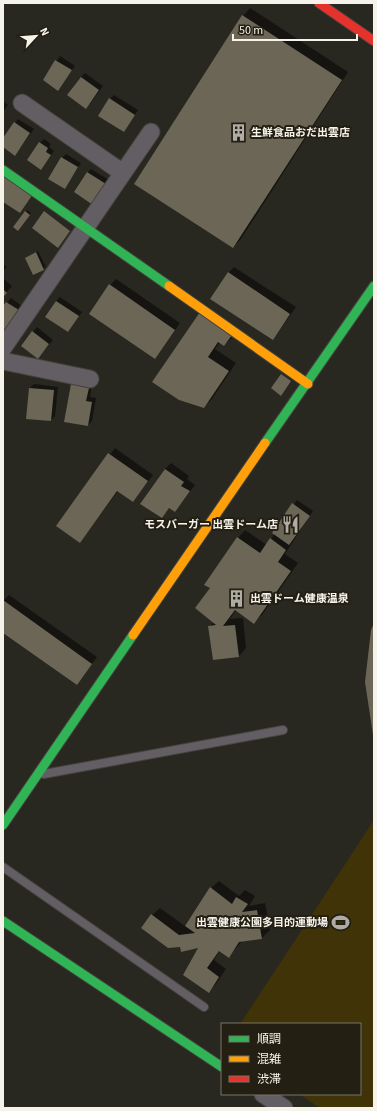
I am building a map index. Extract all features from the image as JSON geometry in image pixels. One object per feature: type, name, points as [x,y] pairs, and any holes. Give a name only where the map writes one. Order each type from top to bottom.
[{"type":"street","points":[[319,3],[374,41]]},
{"type":"street","points":[[22,103],[123,173]]},
{"type":"street","points":[[3,348],[151,132]]},
{"type":"street","points":[[3,170],[86,226],[308,384]]},
{"type":"street","points":[[6,815],[37,776],[374,286]]},
{"type":"street","points":[[3,361],[90,379]]},
{"type":"street","points":[[3,921],[221,1066]]},
{"type":"street","points":[[264,1095],[284,1108]]},
{"type":"lane","points":[[37,776],[283,730]]},
{"type":"lane","points":[[3,867],[204,1006]]},
{"type":"shaded area","name":"出雲健康公園多目的運動場","points":[[374,820],[374,1108],[320,1108],[300,1095],[361,1095],[361,1023],[241,1023]]},
{"type":"building","name":"生鮮食品おだ出雲店","points":[[242,15],[342,80],[233,248],[134,184]]},
{"type":"building","points":[[55,60],[72,70],[58,91],[43,80]]},
{"type":"building","points":[[81,77],[99,90],[86,109],[67,95]]},
{"type":"building","points":[[109,98],[135,115],[124,132],[98,116]]},
{"type":"building","points":[[14,122],[30,133],[15,156],[3,147],[3,138]]},
{"type":"building","points":[[39,142],[48,148],[46,152],[51,155],[41,170],[27,160]]},
{"type":"building","points":[[61,157],[78,167],[65,189],[48,179]]},
{"type":"building","points":[[87,172],[106,184],[93,205],[74,192]]},
{"type":"building","points":[[3,174],[33,194],[20,213],[3,202]]},
{"type":"building","points":[[25,211],[30,215],[18,231],[13,227]]},
{"type":"building","points":[[44,211],[70,231],[58,248],[32,228]]},
{"type":"building","points":[[36,252],[44,270],[33,275],[25,258]]},
{"type":"building","points":[[228,272],[290,314],[273,340],[210,299]]},
{"type":"building","points":[[109,284],[175,330],[155,359],[89,314]]},
{"type":"building","points":[[3,289],[7,293],[3,297]]},
{"type":"building","points":[[56,301],[79,316],[68,332],[45,317]]},
{"type":"building","points":[[6,302],[19,310],[3,335],[3,306]]},
{"type":"building","points":[[200,312],[232,335],[224,346],[218,342],[208,357],[229,371],[204,408],[179,400],[152,382]]},
{"type":"building","points":[[32,331],[49,344],[38,359],[21,346]]},
{"type":"building","points":[[281,374],[291,381],[281,396],[271,388]]},
{"type":"building","points":[[71,384],[89,388],[86,401],[92,402],[88,426],[64,422]]},
{"type":"building","points":[[29,388],[54,390],[51,421],[26,419]]},
{"type":"building","points":[[108,453],[148,481],[133,502],[117,491],[80,543],[56,526]]},
{"type":"building","points":[[165,469],[184,482],[181,486],[190,491],[175,512],[169,508],[162,518],[140,504]]},
{"type":"building","name":"モスバーガー 出雲ドーム店","points":[[292,503],[310,516],[289,545],[272,533]]},
{"type":"building","name":"出雲ドーム健康温泉","points":[[237,537],[260,553],[270,538],[286,550],[278,562],[291,571],[254,624],[235,610],[223,626],[235,625],[239,657],[213,660],[208,626],[216,625],[195,608],[210,588],[204,585]]},
{"type":"building","points":[[3,600],[92,664],[77,685],[3,633]]},
{"type":"building","points":[[374,623],[373,735],[365,682],[371,630]]},
{"type":"building","points":[[210,887],[232,904],[236,897],[248,904],[242,912],[257,910],[262,939],[239,942],[229,958],[219,951],[207,968],[219,977],[209,993],[183,975],[198,948],[181,952],[180,947],[168,948],[141,928],[151,914],[179,935],[195,933],[185,926]]},
{"type":"traffic: fast","points":[[3,170],[169,286]]},
{"type":"traffic: fast","points":[[265,443],[374,286]]},
{"type":"traffic: fast","points":[[3,825],[133,635]]},
{"type":"traffic: fast","points":[[3,921],[221,1066]]},
{"type":"traffic: slow","points":[[169,286],[308,384]]},
{"type":"traffic: slow","points":[[133,635],[265,443]]},
{"type":"traffic: jam","points":[[319,3],[374,41]]},
{"type":"place","name":"生鮮食品おだ出雲店","points":[[238,132]]},
{"type":"place","name":"モスバーガー 出雲ドーム店","points":[[291,524]]},
{"type":"place","name":"出雲ドーム健康温泉","points":[[237,598]]},
{"type":"place","name":"出雲健康公園多目的運動場","points":[[341,922]]}]
